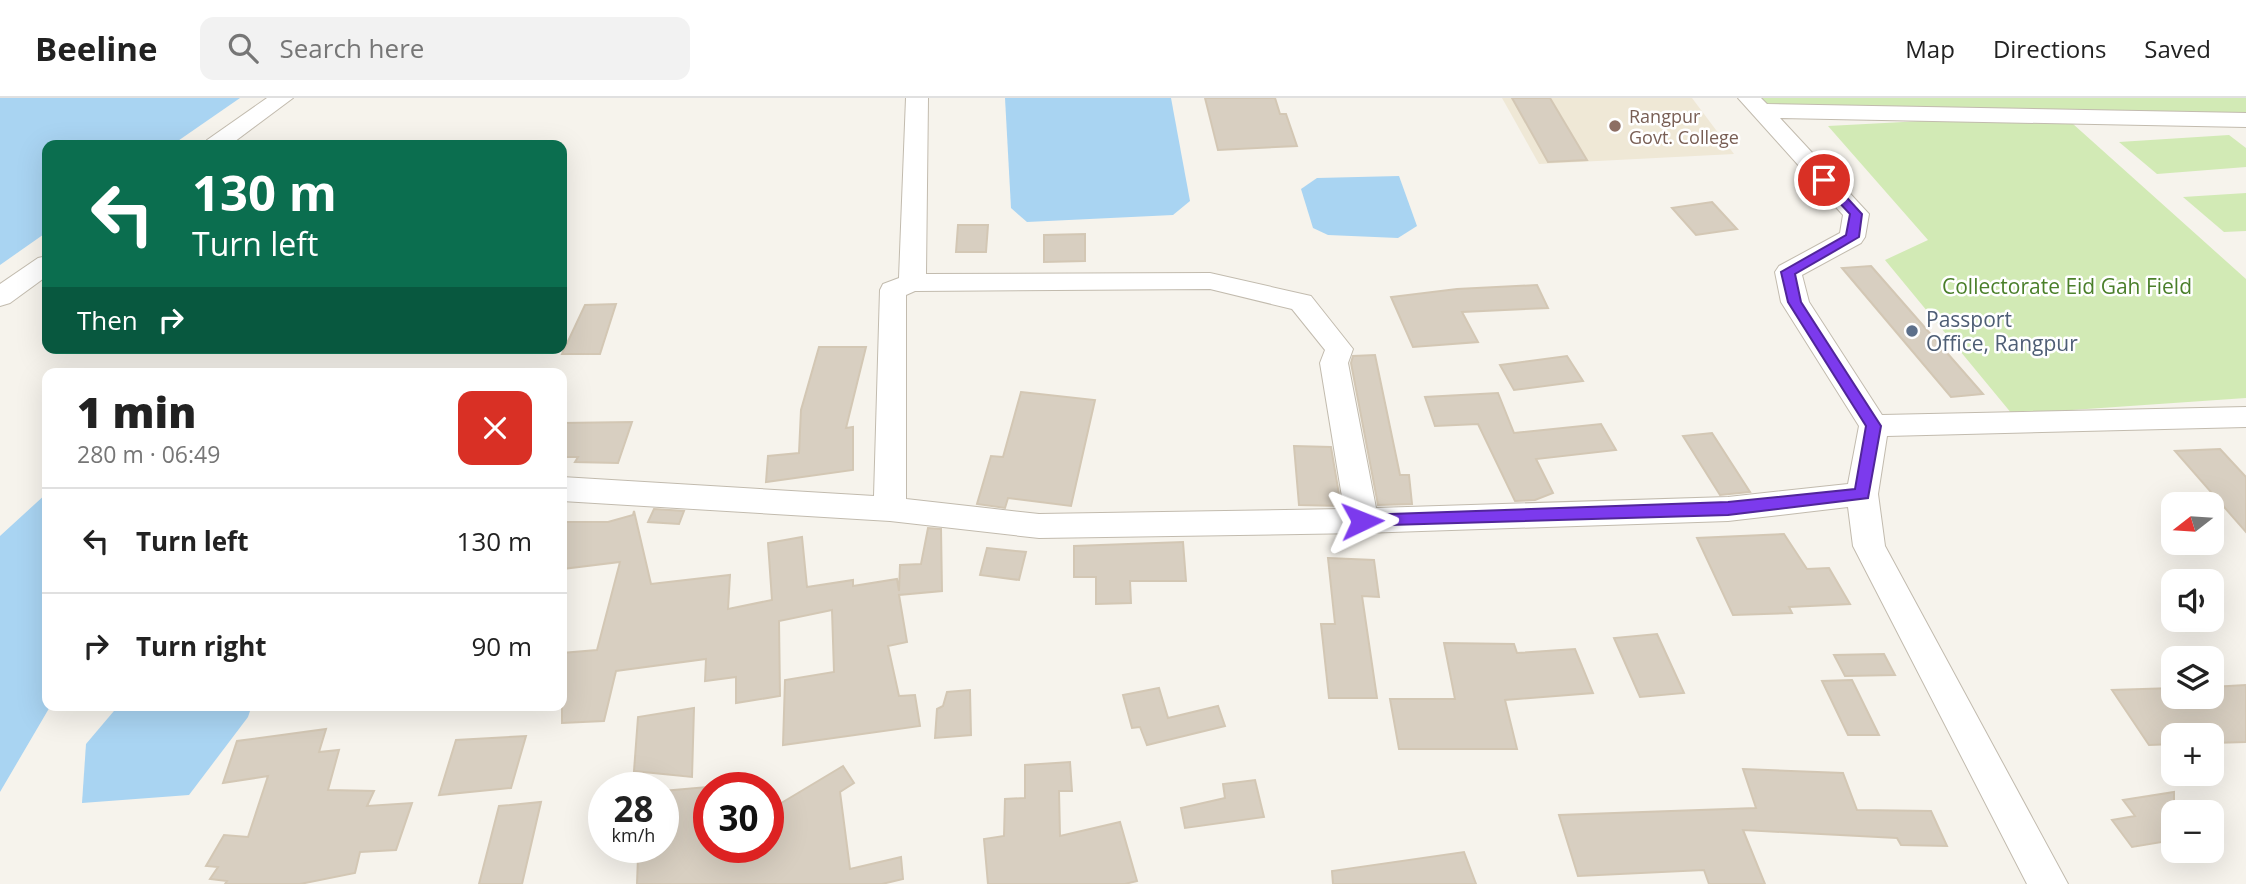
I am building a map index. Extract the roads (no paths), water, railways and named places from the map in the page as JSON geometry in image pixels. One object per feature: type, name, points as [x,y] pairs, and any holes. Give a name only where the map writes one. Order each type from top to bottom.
[{"type":"street","points":[[222,140],[282,98]]},
{"type":"street","points":[[912,283],[917,98]]},
{"type":"street","points":[[1754,105],[2246,120]]},
{"type":"street","points":[[1754,105],[1856,214],[1852,237],[1788,272],[1795,302],[1874,426],[1863,494],[1869,546],[2048,884]]},
{"type":"street","points":[[0,297],[42,268]]},
{"type":"street","points":[[890,509],[893,290],[912,283],[1210,281],[1301,302],[1339,349],[1334,363],[1362,521]]},
{"type":"street","points":[[1874,426],[2246,417]]},
{"type":"street","points":[[567,489],[890,509],[1039,526],[1362,521],[1728,509],[1863,494]]},
{"type":"water","points":[[0,98],[240,98],[179,140],[42,140],[42,236],[0,265]]},
{"type":"water","points":[[1005,98],[1171,98],[1190,201],[1173,215],[1027,222],[1011,208]]},
{"type":"water","points":[[1399,176],[1417,226],[1398,238],[1328,235],[1313,228],[1301,189],[1317,178]]},
{"type":"water","points":[[42,498],[42,711],[47,711],[0,792],[0,536]]},
{"type":"water","points":[[114,711],[250,711],[189,795],[82,803],[86,744]]},
{"type":"place","name":"Rangpur Govt. College","points":[[1615,126]]},
{"type":"place","name":"Passport Office, Rangpur","points":[[1912,331]]},
{"type":"park label","name":"Collectorate Eid Gah Field","points":[[2067,286]]}]
